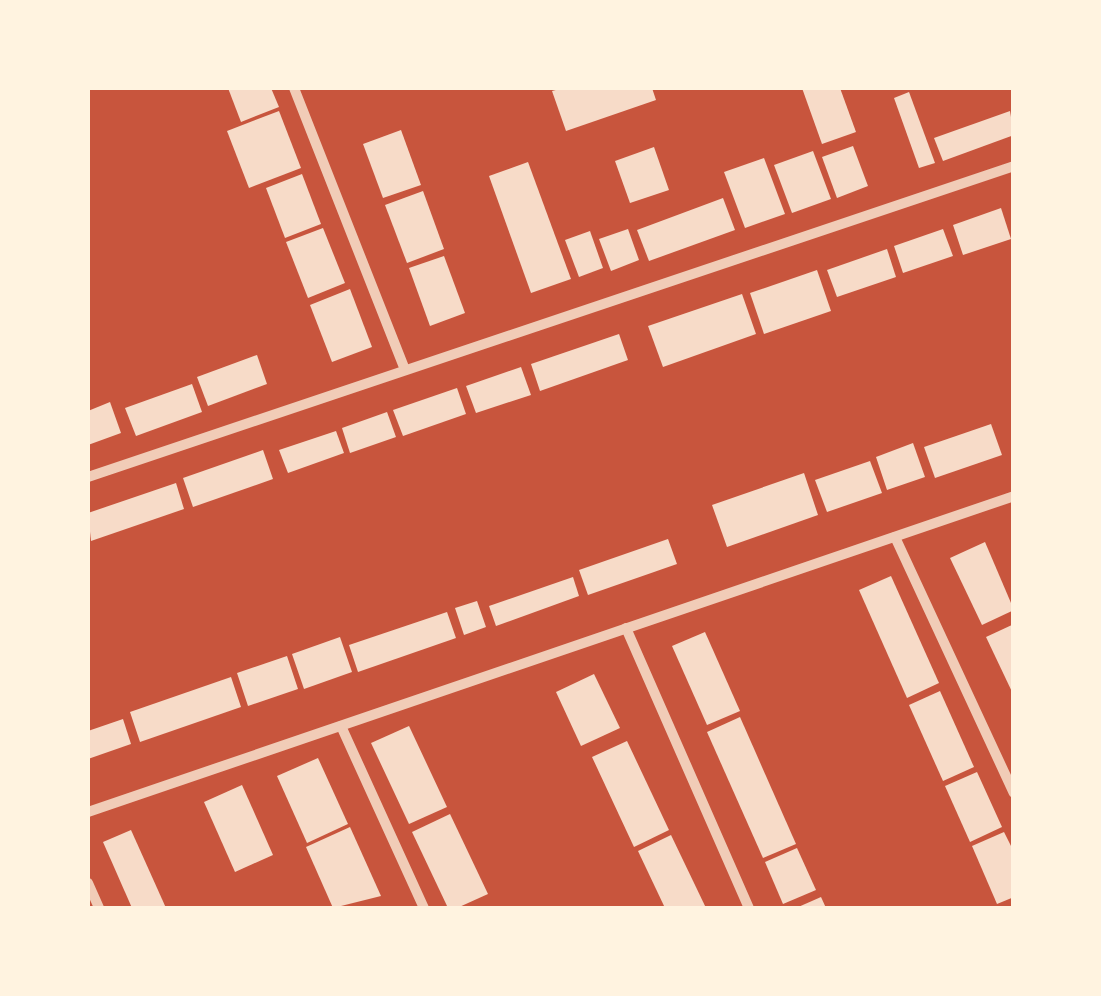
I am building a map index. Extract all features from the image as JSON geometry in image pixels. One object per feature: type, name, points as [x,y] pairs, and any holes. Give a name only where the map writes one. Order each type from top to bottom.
[{"type":"street","points":[[294,88],[405,370]]},
{"type":"street","points":[[88,477],[1014,166]]},
{"type":"street","points":[[88,812],[1014,496]]},
{"type":"street","points":[[895,537],[1014,793]]},
{"type":"street","points":[[626,628],[749,908]]},
{"type":"street","points":[[341,726],[424,908]]},
{"type":"street","points":[[88,882],[99,908]]},
{"type":"building","points":[[228,88],[271,88],[279,107],[241,122]]},
{"type":"building","points":[[652,88],[656,100],[566,131],[552,91]]},
{"type":"building","points":[[802,88],[840,88],[856,132],[822,144]]},
{"type":"building","points":[[909,92],[935,163],[919,168],[894,98]]},
{"type":"building","points":[[279,111],[301,168],[249,188],[227,131]]},
{"type":"building","points":[[1010,111],[1014,135],[943,161],[934,138]]},
{"type":"building","points":[[401,130],[421,185],[383,198],[363,144]]},
{"type":"building","points":[[853,146],[868,186],[837,198],[822,157]]},
{"type":"building","points":[[654,147],[669,190],[630,203],[615,161]]},
{"type":"building","points":[[813,151],[831,199],[792,213],[774,165]]},
{"type":"building","points":[[764,158],[785,214],[745,228],[724,172]]},
{"type":"building","points":[[528,162],[571,279],[531,293],[489,176]]},
{"type":"building","points":[[302,174],[321,224],[285,238],[266,188]]},
{"type":"building","points":[[423,191],[444,249],[407,263],[385,205]]},
{"type":"building","points":[[723,198],[735,230],[649,261],[637,230]]},
{"type":"building","points":[[1001,208],[1011,239],[963,255],[953,225]]},
{"type":"building","points":[[323,228],[345,283],[308,298],[286,242]]},
{"type":"building","points":[[628,229],[639,260],[611,271],[599,239]]},
{"type":"building","points":[[943,229],[953,256],[903,273],[894,246]]},
{"type":"building","points":[[590,231],[603,268],[579,277],[565,240]]},
{"type":"building","points":[[887,249],[896,277],[837,297],[827,270]]},
{"type":"building","points":[[444,256],[465,313],[430,326],[409,268]]},
{"type":"building","points":[[817,270],[831,311],[764,334],[750,293]]},
{"type":"building","points":[[350,289],[372,347],[332,362],[310,305]]},
{"type":"building","points":[[742,294],[756,334],[663,367],[648,326]]},
{"type":"building","points":[[619,334],[628,360],[540,391],[531,364]]},
{"type":"building","points":[[257,355],[267,384],[208,406],[197,377]]},
{"type":"building","points":[[521,367],[531,395],[476,413],[466,386]]},
{"type":"building","points":[[192,384],[202,412],[136,436],[125,408]]},
{"type":"building","points":[[457,388],[466,414],[403,436],[393,410]]},
{"type":"building","points":[[110,402],[121,433],[88,445],[88,411]]},
{"type":"building","points":[[387,412],[396,437],[350,453],[342,428]]},
{"type":"building","points":[[991,424],[1002,455],[935,478],[924,447]]},
{"type":"building","points":[[336,431],[344,453],[288,473],[279,450]]},
{"type":"building","points":[[913,443],[925,477],[887,490],[876,457]]},
{"type":"building","points":[[263,450],[273,479],[193,507],[183,478]]},
{"type":"building","points":[[870,461],[882,493],[827,512],[815,480]]},
{"type":"building","points":[[804,473],[818,515],[727,547],[712,505]]},
{"type":"building","points":[[176,483],[184,509],[91,541],[88,513]]},
{"type":"building","points":[[668,539],[677,564],[588,595],[579,570]]},
{"type":"building","points":[[985,542],[1014,610],[982,625],[950,558]]},
{"type":"building","points":[[891,576],[939,683],[907,698],[859,590]]},
{"type":"building","points":[[573,577],[579,596],[496,626],[489,606]]},
{"type":"building","points":[[477,601],[486,627],[464,635],[455,608]]},
{"type":"building","points":[[447,612],[456,638],[358,672],[349,645]]},
{"type":"building","points":[[1014,624],[1014,696],[986,637]]},
{"type":"building","points":[[705,632],[740,711],[707,725],[672,646]]},
{"type":"building","points":[[340,637],[352,672],[304,689],[292,654]]},
{"type":"building","points":[[287,656],[298,689],[248,706],[237,673]]},
{"type":"building","points":[[594,674],[620,728],[581,746],[556,692]]},
{"type":"building","points":[[231,677],[241,707],[140,742],[130,712]]},
{"type":"building","points":[[940,691],[974,767],[943,781],[909,705]]},
{"type":"building","points":[[740,717],[796,844],[763,858],[707,732]]},
{"type":"building","points":[[123,719],[131,744],[88,759],[88,731]]},
{"type":"building","points":[[409,726],[447,807],[409,824],[371,743]]},
{"type":"building","points":[[627,741],[669,830],[634,847],[592,757]]},
{"type":"building","points":[[318,758],[348,824],[307,843],[277,776]]},
{"type":"building","points":[[977,772],[1002,827],[970,842],[945,786]]},
{"type":"building","points":[[242,785],[273,855],[235,872],[204,802]]},
{"type":"building","points":[[450,814],[488,894],[457,908],[448,908],[412,832]]},
{"type":"building","points":[[350,827],[381,896],[333,908],[306,847]]},
{"type":"building","points":[[131,830],[166,908],[132,908],[103,842]]},
{"type":"building","points":[[1004,832],[1014,852],[1014,897],[997,904],[972,846]]},
{"type":"building","points":[[671,835],[706,908],[665,908],[638,851]]},
{"type":"building","points":[[797,848],[816,890],[783,904],[765,862]]},
{"type":"building","points":[[821,897],[826,908],[796,908]]}]
